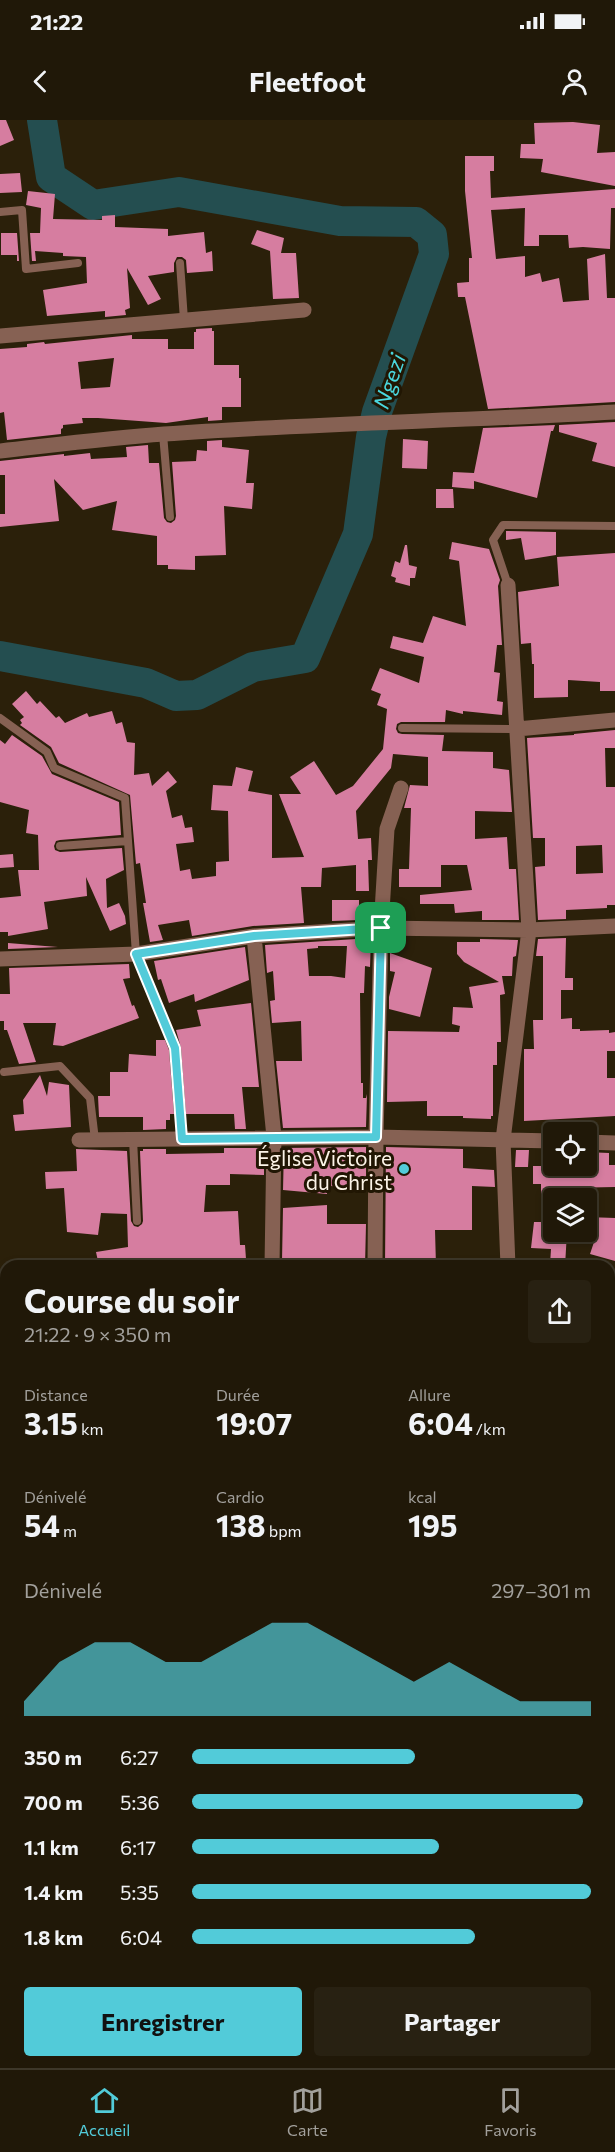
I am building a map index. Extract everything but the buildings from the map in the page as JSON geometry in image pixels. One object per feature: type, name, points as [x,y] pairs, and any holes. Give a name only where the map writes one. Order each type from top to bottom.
[{"type":"street","points":[[0,336],[304,310]]},
{"type":"street","points":[[0,451],[164,434],[366,423],[490,420],[615,412]]},
{"type":"street","points":[[508,585],[529,930],[503,1140],[508,1260]]},
{"type":"street","points":[[517,729],[615,720]]},
{"type":"street","points":[[375,1260],[381,928],[387,829],[401,788]]},
{"type":"street","points":[[0,959],[136,954],[254,936],[381,928],[529,930],[615,927]]},
{"type":"street","points":[[254,936],[274,1137],[272,1260]]},
{"type":"street","points":[[79,1140],[376,1137],[543,1141]]},
{"type":"street","points":[[597,1143],[615,1143]]},
{"type":"lane","points":[[0,212],[22,210],[26,269],[78,262]]},
{"type":"lane","points":[[180,263],[184,320]]},
{"type":"lane","points":[[164,434],[171,517]]},
{"type":"lane","points":[[508,585],[493,540],[503,525],[615,526]]},
{"type":"lane","points":[[0,718],[47,752],[54,768],[125,798],[136,954],[175,1048],[182,1139]]},
{"type":"lane","points":[[402,728],[517,729]]},
{"type":"lane","points":[[60,846],[128,841]]},
{"type":"lane","points":[[4,1072],[60,1066],[90,1098],[95,1140]]},
{"type":"lane","points":[[133,1139],[137,1221]]},
{"type":"waterway","name":"Ngezi","points":[[0,656],[146,683],[176,696],[197,695],[253,667],[305,658],[358,534],[371,437],[377,412],[434,254],[432,235],[416,222],[340,221],[179,192],[93,205],[51,177],[42,120]]},
{"type":"place","name":"Église Victoire du Christ","points":[[404,1169]]},
{"type":"route","points":[[381,928],[376,1137],[182,1139],[175,1048],[136,954],[254,936],[381,928]]}]
